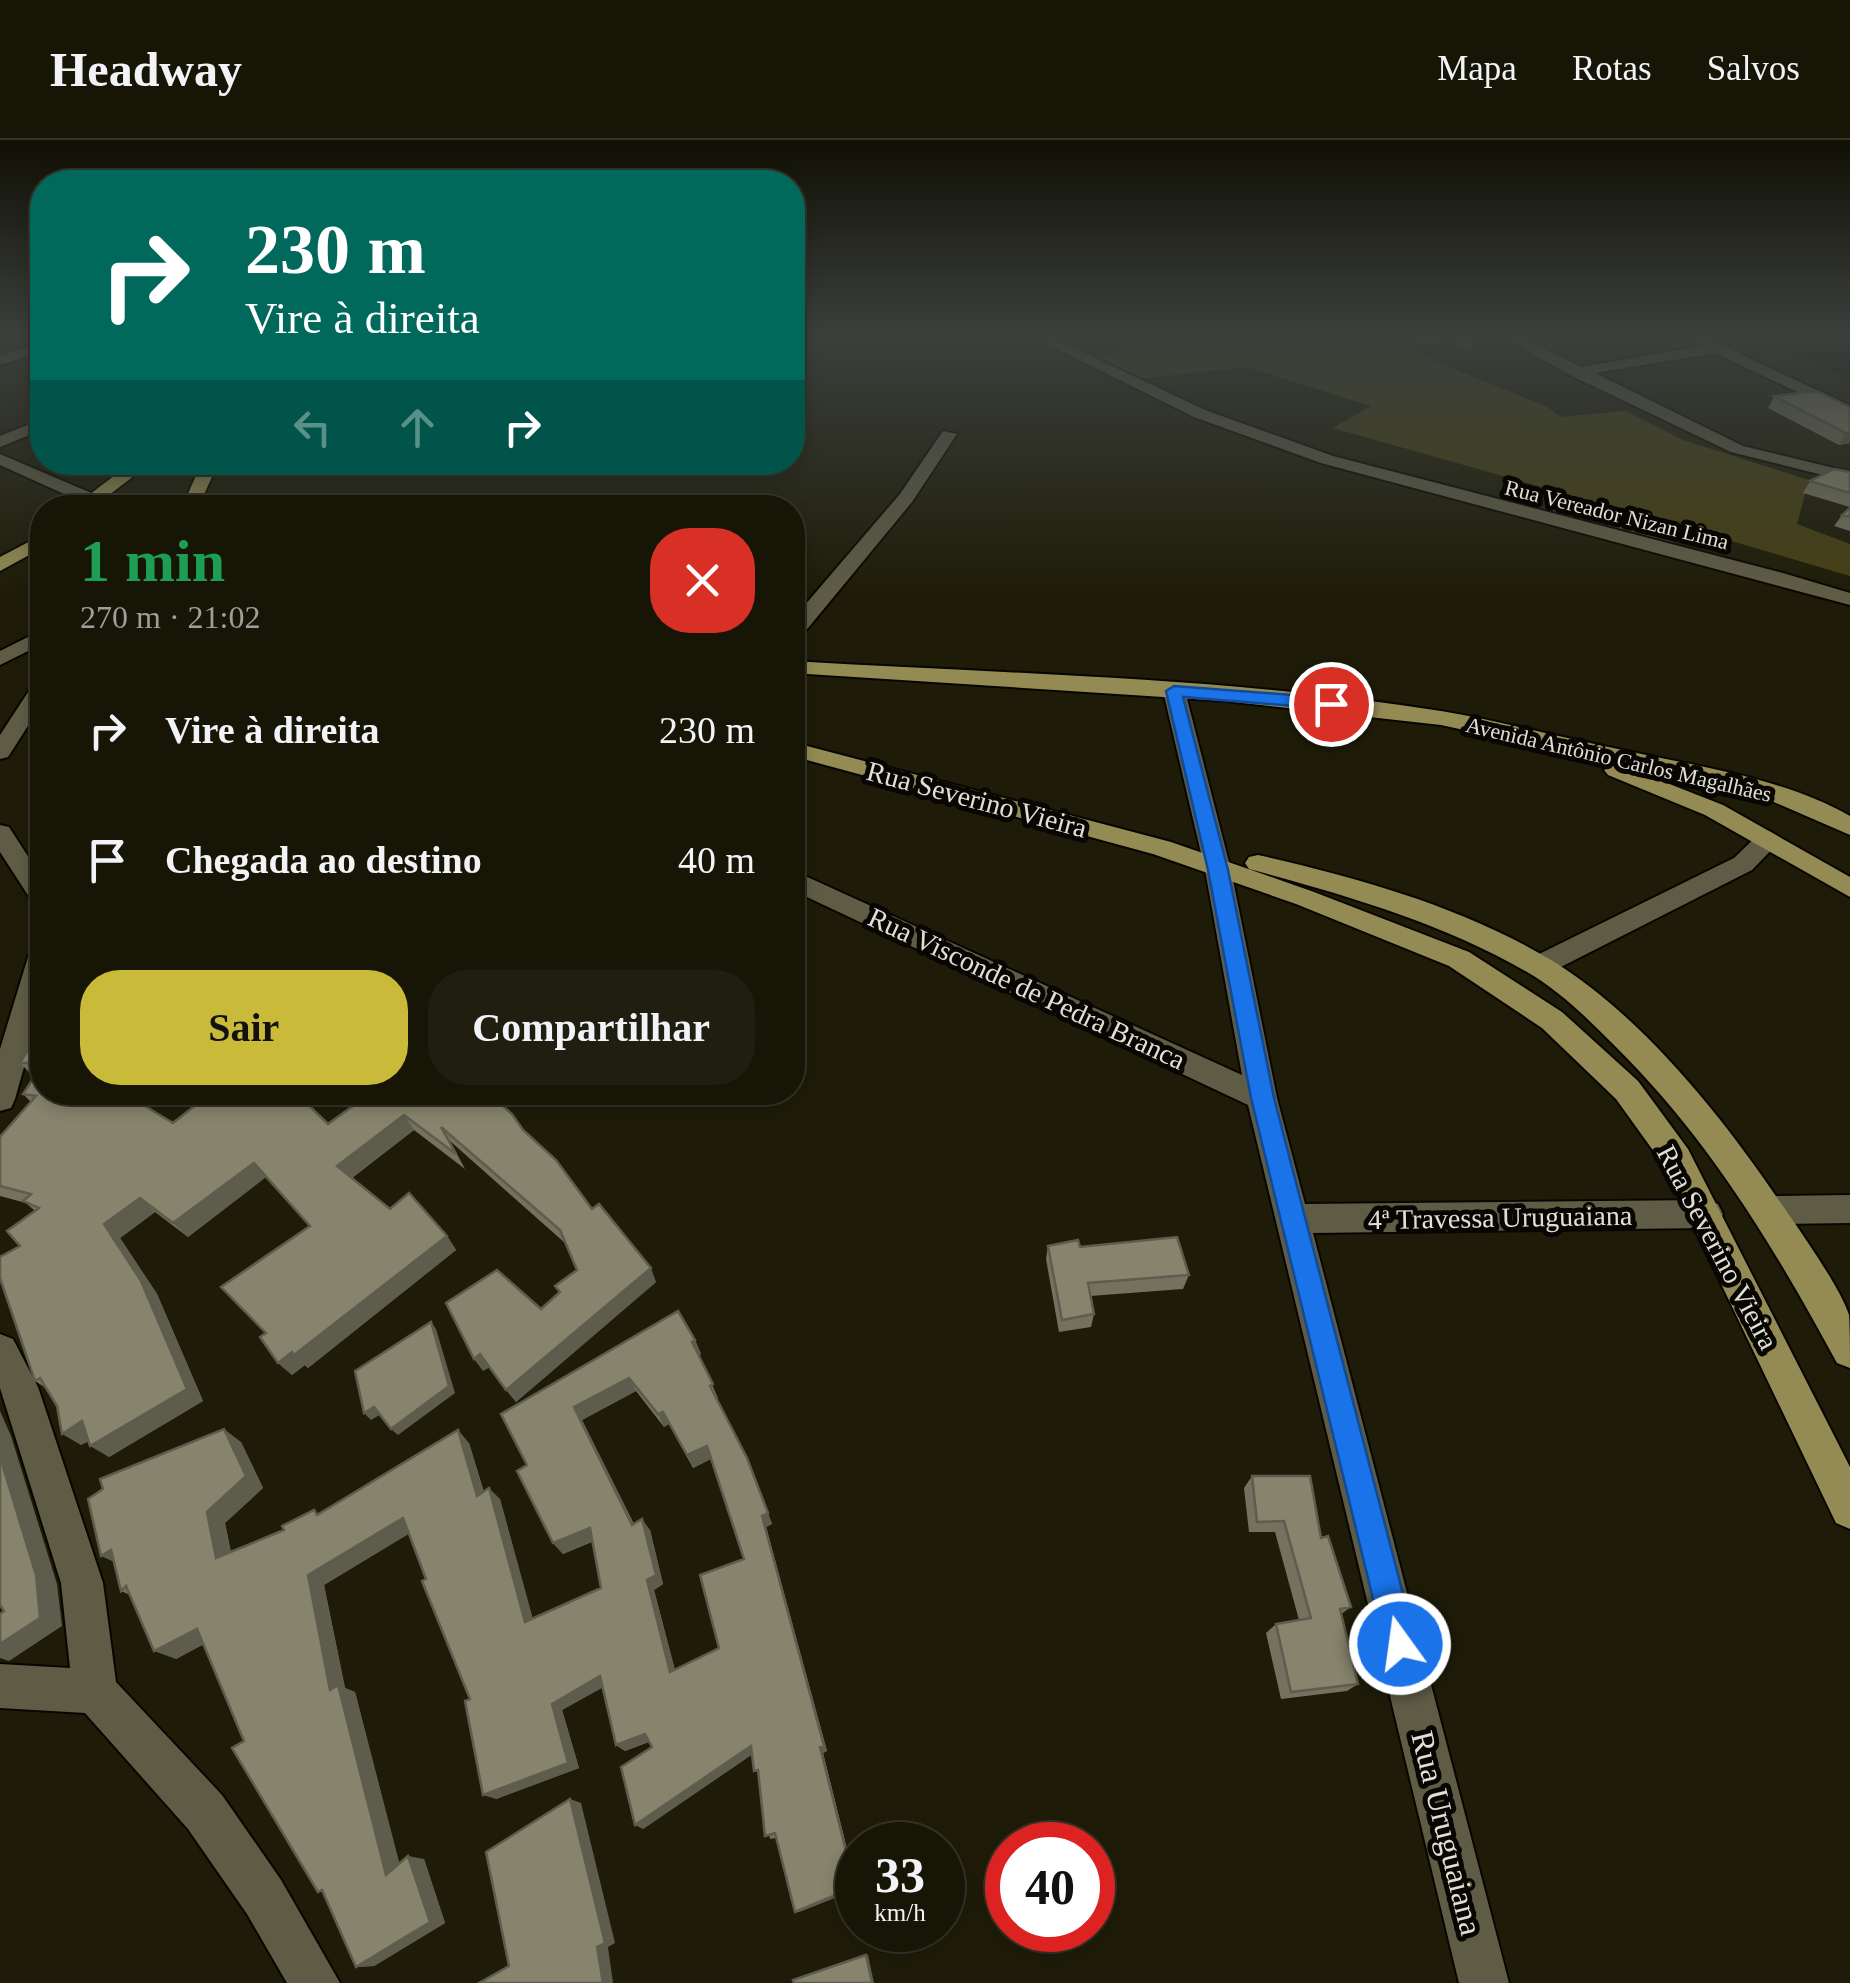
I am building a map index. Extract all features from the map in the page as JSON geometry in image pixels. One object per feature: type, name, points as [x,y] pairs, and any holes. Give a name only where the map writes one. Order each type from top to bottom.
[{"type":"main road","points":[[100,495],[136,475]]},
{"type":"main road","points":[[0,565],[30,548]]},
{"type":"main road","name":"Avenida Antônio Carlos Magalhães","points":[[805,668],[1314,702],[1441,718],[1700,774],[1775,794],[1843,819]]},
{"type":"main road","name":"Avenida Antônio Carlos Magalhães","points":[[1441,718],[1565,752],[1714,810],[1850,888]]},
{"type":"main road","name":"Rua Severino Vieira","points":[[805,752],[1162,848],[1182,846],[1459,959],[1552,1020],[1627,1090],[1677,1158],[1850,1509]]},
{"type":"main road","points":[[1769,839],[1770,826],[1788,812],[1843,819]]},
{"type":"main road","name":"Rua Severino Vieira","points":[[1216,861],[1270,865],[1403,906],[1539,966],[1582,998],[1662,1071],[1706,1120],[1771,1210],[1850,1351]]},
{"type":"street","name":"Rua Vereador Nizan Lima","points":[[1225,423],[1274,442],[1485,504],[1850,599]]},
{"type":"street","points":[[1682,423],[1737,449],[1850,477]]},
{"type":"street","points":[[4,438],[30,428]]},
{"type":"street","points":[[805,617],[906,497],[935,447],[948,434]]},
{"type":"street","points":[[4,438],[30,439]]},
{"type":"street","points":[[0,459],[30,475]]},
{"type":"street","points":[[31,475],[70,495]]},
{"type":"street","points":[[0,659],[30,643]]},
{"type":"street","name":"Rua Uruguaiana","points":[[1174,691],[1216,861],[1262,1098],[1484,1983]]},
{"type":"street","points":[[0,752],[30,706]]},
{"type":"street","points":[[0,832],[30,878]]},
{"type":"street","points":[[1539,966],[1743,864],[1769,839]]},
{"type":"street","name":"Rua Visconde de Pedra Branca","points":[[805,884],[1262,1098]]},
{"type":"street","points":[[2,1093],[30,997]]},
{"type":"street","points":[[1771,1210],[1850,1208]]},
{"type":"street","name":"4ª Travessa Uruguaiana","points":[[1294,1220],[1706,1214]]},
{"type":"street","points":[[0,1351],[19,1387],[82,1583],[96,1692],[205,1812],[264,1897],[314,1983]]},
{"type":"street","points":[[0,1686],[96,1692]]},
{"type":"shaded area","points":[[1342,423],[1649,423],[1683,440],[1809,480],[1797,524],[1850,544],[1850,576],[1684,527],[1670,547],[1546,514],[1570,495],[1333,428]]},
{"type":"building","points":[[1827,423],[1850,423],[1850,433]]},
{"type":"building","points":[[1834,469],[1850,472],[1850,493],[1810,481]]},
{"type":"building","points":[[30,1046],[30,1063],[20,1063]]},
{"type":"building","points":[[30,1103],[143,1105],[173,1123],[196,1105],[308,1105],[328,1124],[354,1105],[502,1105],[556,1160],[592,1209],[599,1204],[651,1268],[506,1390],[480,1354],[474,1359],[446,1303],[497,1270],[541,1309],[560,1292],[555,1286],[577,1270],[560,1230],[441,1127],[456,1154],[404,1115],[337,1166],[390,1209],[409,1193],[447,1236],[294,1355],[292,1352],[278,1363],[260,1337],[266,1333],[221,1287],[310,1226],[254,1163],[173,1223],[140,1198],[104,1224],[141,1281],[187,1389],[90,1446],[82,1421],[62,1434],[57,1406],[40,1378],[35,1381],[0,1278],[0,1257],[20,1246],[7,1231],[39,1208],[23,1201],[31,1194],[0,1186],[0,1137]]},
{"type":"building","points":[[1177,1237],[1189,1275],[1088,1283],[1094,1314],[1062,1320],[1048,1246],[1078,1240],[1080,1247]]},
{"type":"building","points":[[678,1311],[695,1340],[692,1342],[713,1384],[710,1386],[747,1458],[768,1513],[762,1516],[824,1746],[820,1747],[839,1822],[835,1822],[835,1895],[795,1912],[775,1833],[765,1836],[758,1770],[754,1771],[751,1746],[635,1825],[621,1767],[652,1747],[645,1734],[616,1745],[600,1676],[552,1704],[568,1763],[483,1795],[465,1701],[470,1699],[422,1581],[426,1579],[403,1518],[308,1575],[330,1690],[338,1685],[386,1875],[408,1856],[430,1922],[356,1967],[322,1890],[318,1892],[232,1748],[244,1741],[197,1629],[154,1651],[126,1586],[121,1591],[111,1550],[101,1556],[88,1499],[103,1489],[100,1479],[224,1429],[246,1476],[207,1512],[216,1558],[284,1530],[282,1526],[314,1510],[317,1515],[458,1430],[477,1496],[489,1488],[525,1622],[601,1588],[590,1528],[553,1543],[517,1471],[527,1465],[501,1414]],"holes":[[[629,1378],[658,1414],[663,1412],[687,1455],[707,1446],[744,1559],[700,1575],[719,1648],[670,1672],[647,1580],[656,1575],[642,1519],[632,1525],[574,1407]]]},
{"type":"building","points":[[431,1322],[449,1386],[391,1429],[374,1407],[364,1413],[355,1371]]},
{"type":"building","points":[[0,1457],[36,1575],[40,1618],[0,1644],[0,1614],[4,1611],[0,1605]]},
{"type":"building","points":[[1252,1476],[1310,1476],[1321,1538],[1328,1536],[1351,1607],[1340,1609],[1358,1684],[1291,1692],[1276,1624],[1311,1618],[1284,1521],[1257,1522]]},
{"type":"building","points":[[570,1799],[605,1943],[597,1947],[603,1983],[479,1983],[509,1966],[486,1852]]},
{"type":"building","points":[[866,1955],[872,1983],[794,1983],[793,1980]]},
{"type":"route","points":[[1331,704],[1174,691],[1218,870],[1262,1098],[1400,1644]]}]
